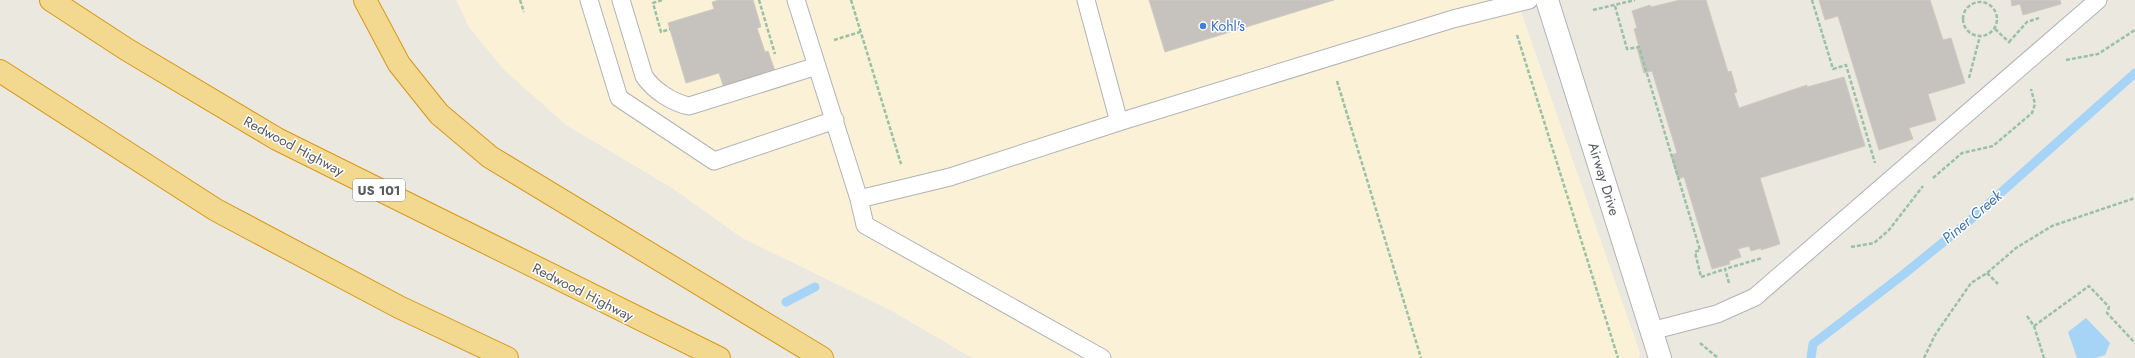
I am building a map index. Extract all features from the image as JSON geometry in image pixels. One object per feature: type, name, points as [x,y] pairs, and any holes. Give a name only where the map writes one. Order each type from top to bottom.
[{"type":"highway","name":"Redwood Highway","points":[[51,0],[126,49],[276,139],[719,358]]},
{"type":"highway","points":[[365,0],[399,64],[439,114],[490,157],[822,358]]},
{"type":"highway","points":[[0,71],[216,210],[399,308],[507,358]]},
{"type":"street","name":"Airway Drive","points":[[1547,0],[1660,358]]},
{"type":"lane","points":[[589,0],[619,98],[714,162],[835,120]]},
{"type":"lane","points":[[621,0],[644,76],[648,83],[678,104],[690,106],[817,66]]},
{"type":"lane","points":[[796,0],[835,120],[859,199],[865,225],[1102,358]]},
{"type":"lane","points":[[1086,0],[1119,122]]},
{"type":"lane","points":[[859,199],[950,177],[1119,122],[1453,19],[1529,0]]},
{"type":"lane","points":[[1652,331],[1718,314],[1755,296],[2098,0]]},
{"type":"path","points":[[520,0],[524,12]]},
{"type":"path","points":[[662,0],[653,1],[661,32],[670,29]]},
{"type":"path","points":[[759,0],[777,59]]},
{"type":"path","points":[[851,0],[908,188]]},
{"type":"path","points":[[1593,10],[1615,6],[1635,0]]},
{"type":"path","points":[[1812,0],[1833,69],[1846,65],[1877,170]]},
{"type":"path","points":[[1978,2],[1989,4],[1996,12],[1998,18],[1995,28],[1986,35],[1974,35],[1965,27],[1963,16],[1968,6],[1978,2]]},
{"type":"path","points":[[1615,6],[1627,50],[1640,47],[1700,250],[1695,252],[1701,277],[1763,257]]},
{"type":"path","points":[[1995,28],[2013,47]]},
{"type":"path","points":[[2060,61],[2098,54],[2135,30]]},
{"type":"path","points":[[833,40],[860,32]]},
{"type":"path","points":[[1517,35],[1618,358]]},
{"type":"path","points":[[1337,81],[1421,358]]},
{"type":"path","points":[[1846,248],[1874,243],[1890,230],[1922,187],[1962,153],[1993,146],[2032,113],[2035,104],[2033,93],[2028,84]]},
{"type":"path","points":[[1924,358],[1935,335],[1971,283],[1987,273],[2016,248],[2052,226],[2135,198]]},
{"type":"path","points":[[1725,269],[1730,287]]},
{"type":"path","points":[[1987,273],[1998,284]]},
{"type":"path","points":[[2034,326],[2089,286],[2109,307],[2107,313],[2135,344]]},
{"type":"path","points":[[2027,316],[2034,326],[2044,358]]},
{"type":"path","points":[[1695,339],[1713,356],[1718,358]]},
{"type":"shaded area","points":[[456,0],[1517,0],[1640,353],[1639,358],[972,358],[892,311],[742,238],[672,188],[566,125],[503,69],[469,27]]},
{"type":"water","points":[[2086,318],[2110,343],[2105,355],[2095,358],[2077,358],[2068,332]]},
{"type":"building","points":[[719,0],[753,0],[761,27],[757,28],[765,52],[768,51],[775,71],[724,88],[719,73],[686,83],[668,23],[714,9],[712,2]]},
{"type":"building","name":"Kohl's","points":[[1149,0],[1334,0],[1165,52]]},
{"type":"building","points":[[1680,0],[1706,0],[1728,72],[1731,71],[1737,92],[1734,93],[1739,108],[1807,85],[1807,87],[1844,77],[1865,146],[1760,178],[1780,244],[1761,250],[1761,248],[1751,251],[1749,246],[1738,249],[1741,257],[1729,261],[1730,264],[1712,269],[1684,177],[1678,179],[1671,155],[1677,153],[1652,71],[1644,73],[1637,48],[1639,47],[1634,29],[1637,28],[1632,11],[1650,5],[1651,7]]},
{"type":"building","points":[[1819,0],[1930,0],[1943,40],[1951,38],[1965,83],[1928,94],[1936,120],[1909,128],[1913,139],[1879,150],[1838,16],[1825,20]]},
{"type":"building","points":[[2011,0],[2060,0],[2061,4],[2023,15],[2020,4],[2012,6]]},
{"type":"waterway","name":"Piner Creek","points":[[1811,358],[1813,344],[1904,274],[1968,222],[2135,73]]},
{"type":"waterway","name":"Piner Creek","points":[[786,302],[815,287]]},
{"type":"place","name":"Kohl's","points":[[1203,26]]}]
